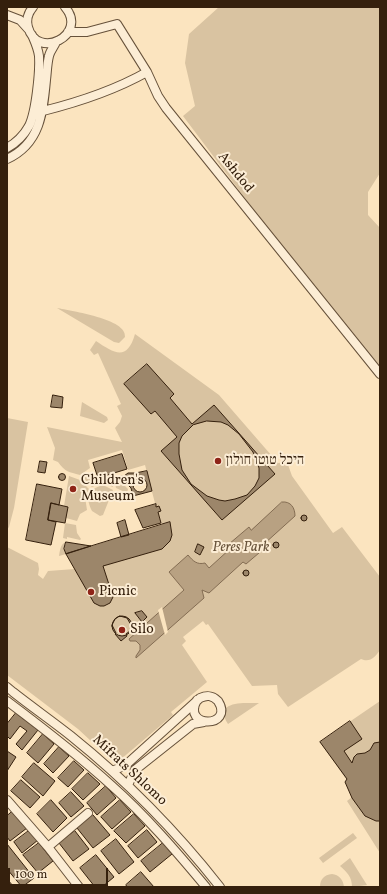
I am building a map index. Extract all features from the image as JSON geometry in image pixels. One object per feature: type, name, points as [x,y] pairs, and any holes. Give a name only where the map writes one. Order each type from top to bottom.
[{"type":"street","points":[[33,7],[28,17],[27,24],[30,33],[42,43],[49,44],[62,39],[68,32],[71,21],[65,7]]},
{"type":"street","points":[[7,15],[20,20],[36,42],[39,56],[36,94],[29,126],[18,140],[7,148]]},
{"type":"street","name":"Ashdod","points":[[68,32],[87,32],[116,24],[147,72],[158,96],[166,108],[380,374]]},
{"type":"street","points":[[7,159],[26,147],[41,121],[49,55],[56,42]]},
{"type":"street","points":[[43,111],[66,105],[125,84],[147,72]]},
{"type":"street","points":[[7,701],[10,689]]},
{"type":"street","name":"Mifrats Shlomo","points":[[10,689],[70,735],[128,785],[169,826],[220,887]]},
{"type":"street","points":[[112,771],[124,766],[197,700],[209,696],[216,698],[221,706],[220,713],[216,720],[212,722],[193,724],[136,770],[128,785]]},
{"type":"street","points":[[197,700],[194,711],[198,718],[204,722]]},
{"type":"street","name":"Mifrats Shlomo","points":[[7,701],[63,743],[112,785],[161,834],[206,887]]},
{"type":"street","points":[[7,800],[48,847],[79,887]]},
{"type":"street","points":[[48,847],[88,813]]},
{"type":"green space","points":[[219,7],[380,7],[380,173],[368,192],[368,215],[380,228],[380,367],[266,226],[183,116],[195,106],[185,63],[189,34]]},
{"type":"green space","points":[[57,308],[97,317],[118,325],[124,331],[125,337],[119,343],[114,342]]},
{"type":"green space","name":"Peres Park","points":[[135,334],[219,395],[278,463],[287,462],[292,476],[333,533],[342,527],[380,577],[380,650],[372,659],[361,659],[288,707],[278,694],[277,685],[252,686],[208,624],[206,625],[203,621],[183,637],[186,641],[182,645],[207,682],[171,712],[173,715],[120,760],[104,753],[78,729],[7,675],[7,547],[38,563],[38,575],[43,579],[48,571],[75,569],[66,554],[162,525],[158,512],[161,511],[156,507],[145,465],[128,470],[122,450],[88,460],[90,468],[80,475],[70,472],[65,470],[58,462],[53,460],[55,448],[47,427],[122,442],[115,428],[120,422],[122,416],[117,406],[121,404],[98,353],[94,355],[90,350],[96,341],[114,351],[124,352],[132,343]]},
{"type":"green space","points":[[82,402],[107,417],[108,420],[104,423],[80,416]]},
{"type":"green space","points":[[7,418],[28,422],[14,508],[7,530]]},
{"type":"green space","points":[[92,472],[95,483],[111,478],[113,487],[102,483],[92,487],[83,478]]},
{"type":"green space","points":[[123,475],[121,482],[128,489],[127,493],[116,488],[114,477]]},
{"type":"green space","points":[[69,476],[80,480],[89,489],[85,497],[87,510],[80,514],[77,521],[66,518],[64,506]]},
{"type":"green space","points":[[100,486],[105,486],[113,490],[103,515],[100,516],[92,511],[88,496],[92,490]]},
{"type":"green space","points":[[65,523],[76,525],[77,533],[81,539],[80,540],[67,537],[67,539],[63,538]]},
{"type":"green space","points":[[66,542],[64,549],[66,554],[59,556],[61,546]]},
{"type":"green space","points":[[380,701],[380,853],[347,801],[352,797],[345,782],[346,779],[320,742]]},
{"type":"green space","points":[[239,703],[259,703],[228,724],[224,716],[228,707]]},
{"type":"green space","points":[[353,833],[357,838],[323,863],[319,858]]},
{"type":"green space","points":[[350,858],[367,885],[352,887],[349,875],[340,866]]},
{"type":"green space","points":[[332,874],[337,875],[340,878],[344,887],[320,887],[323,878]]},
{"type":"shaded area","points":[[282,502],[288,503],[292,506],[295,516],[264,544],[266,547],[246,564],[243,562],[209,593],[202,590],[204,598],[136,658],[140,650],[140,645],[136,641],[130,641],[129,639],[184,590],[169,572],[188,555],[195,562],[205,563],[209,568],[231,548],[229,544],[249,527],[251,530]]},
{"type":"pier","points":[[162,607],[168,632],[165,635],[158,610]]},
{"type":"building","points":[[147,364],[174,394],[170,398],[192,424],[214,405],[275,474],[222,520],[161,451],[177,437],[155,411],[151,414],[124,384]]},
{"type":"building","points":[[53,395],[63,397],[62,408],[51,407]]},
{"type":"building","name":"היכל טוטו חולון","points":[[207,421],[221,422],[228,425],[239,434],[253,452],[259,468],[259,478],[255,486],[247,495],[225,501],[207,496],[191,484],[182,470],[179,454],[179,443],[182,436],[193,425]]},
{"type":"building","points":[[122,454],[127,469],[98,478],[93,463]]},
{"type":"building","points":[[40,461],[47,462],[45,473],[38,472]]},
{"type":"building","points":[[147,471],[152,491],[133,496],[131,488],[124,481],[124,476],[128,473]]},
{"type":"building","points":[[62,474],[65,477],[62,480],[59,477]]},
{"type":"building","points":[[137,478],[143,478],[147,482],[147,488],[143,492],[137,492],[133,488],[133,482]]},
{"type":"building","points":[[37,484],[62,489],[59,505],[51,503],[48,520],[56,522],[51,545],[26,540]]},
{"type":"building","points":[[51,503],[68,507],[65,523],[48,520]]},
{"type":"building","points":[[156,504],[156,507],[159,506],[161,511],[158,512],[161,523],[143,528],[135,510]]},
{"type":"building","points":[[304,515],[307,518],[304,521],[301,518]]},
{"type":"building","points":[[125,520],[129,535],[121,537],[117,523]]},
{"type":"building","points":[[170,522],[172,535],[170,541],[162,549],[103,566],[113,597],[110,603],[104,606],[94,603],[66,554]]},
{"type":"building","points":[[66,542],[91,546],[66,554],[64,549]]},
{"type":"building","points":[[276,542],[279,545],[276,548],[273,545]]},
{"type":"building","points":[[198,544],[204,547],[200,555],[195,552]]},
{"type":"building","points":[[246,570],[249,573],[246,576],[243,573]]},
{"type":"building","points":[[142,611],[147,617],[142,622],[135,613]]},
{"type":"building","name":"Silo","points":[[120,616],[127,618],[131,625],[130,631],[126,634],[127,636],[121,641],[115,634],[116,633],[112,625],[115,619]]},
{"type":"building","name":"Silo","points":[[122,616],[129,619],[132,626],[129,633],[122,636],[115,633],[112,626],[115,619]]},
{"type":"building","points":[[16,713],[38,730],[22,750],[16,744],[27,731],[20,726],[10,739],[7,736],[7,724]]},
{"type":"building","points":[[350,721],[362,739],[344,751],[352,763],[357,754],[365,753],[370,750],[374,743],[380,742],[380,821],[376,821],[365,816],[352,798],[345,782],[347,779],[320,742]]},
{"type":"building","points":[[43,734],[54,744],[38,763],[27,753]]},
{"type":"building","points":[[59,747],[69,756],[53,773],[44,764]]},
{"type":"building","points":[[7,751],[16,757],[7,771]]},
{"type":"building","points":[[74,761],[84,770],[68,787],[58,778]]},
{"type":"building","points":[[34,763],[55,781],[43,796],[22,777]]},
{"type":"building","points":[[88,773],[100,784],[83,800],[72,789]]},
{"type":"building","points":[[21,780],[40,797],[30,808],[11,791]]},
{"type":"building","points":[[106,786],[116,798],[97,815],[87,803]]},
{"type":"building","points":[[71,792],[84,806],[71,817],[59,803]]},
{"type":"building","points":[[51,800],[67,818],[53,832],[37,814]]},
{"type":"building","points":[[120,800],[131,812],[112,829],[101,817]]},
{"type":"building","points":[[13,811],[27,828],[10,841],[7,837],[7,816]]},
{"type":"building","points":[[134,814],[145,826],[126,843],[114,831]]},
{"type":"building","points":[[93,815],[110,835],[93,848],[77,828]]},
{"type":"building","points":[[30,830],[38,840],[22,853],[14,842]]},
{"type":"building","points":[[147,830],[157,842],[138,858],[128,846]]},
{"type":"building","points":[[75,831],[89,849],[73,861],[59,843]]},
{"type":"building","points":[[116,839],[134,862],[119,874],[101,851]]},
{"type":"building","points":[[39,843],[53,861],[38,873],[23,855]]},
{"type":"building","points":[[163,843],[172,854],[150,872],[141,861]]},
{"type":"building","points":[[7,844],[34,878],[22,887],[7,869]]},
{"type":"building","points":[[96,855],[114,877],[102,887],[95,887],[80,868]]},
{"type":"building","points":[[141,872],[154,887],[127,887],[126,885]]},
{"type":"building","points":[[7,879],[14,887],[7,887]]},
{"type":"place","name":"היכל טוטו חולון","points":[[218,461]]},
{"type":"place","name":"Children's Museum","points":[[73,489]]},
{"type":"place","name":"Picnic","points":[[91,592]]},
{"type":"place","name":"Silo","points":[[122,630]]}]
